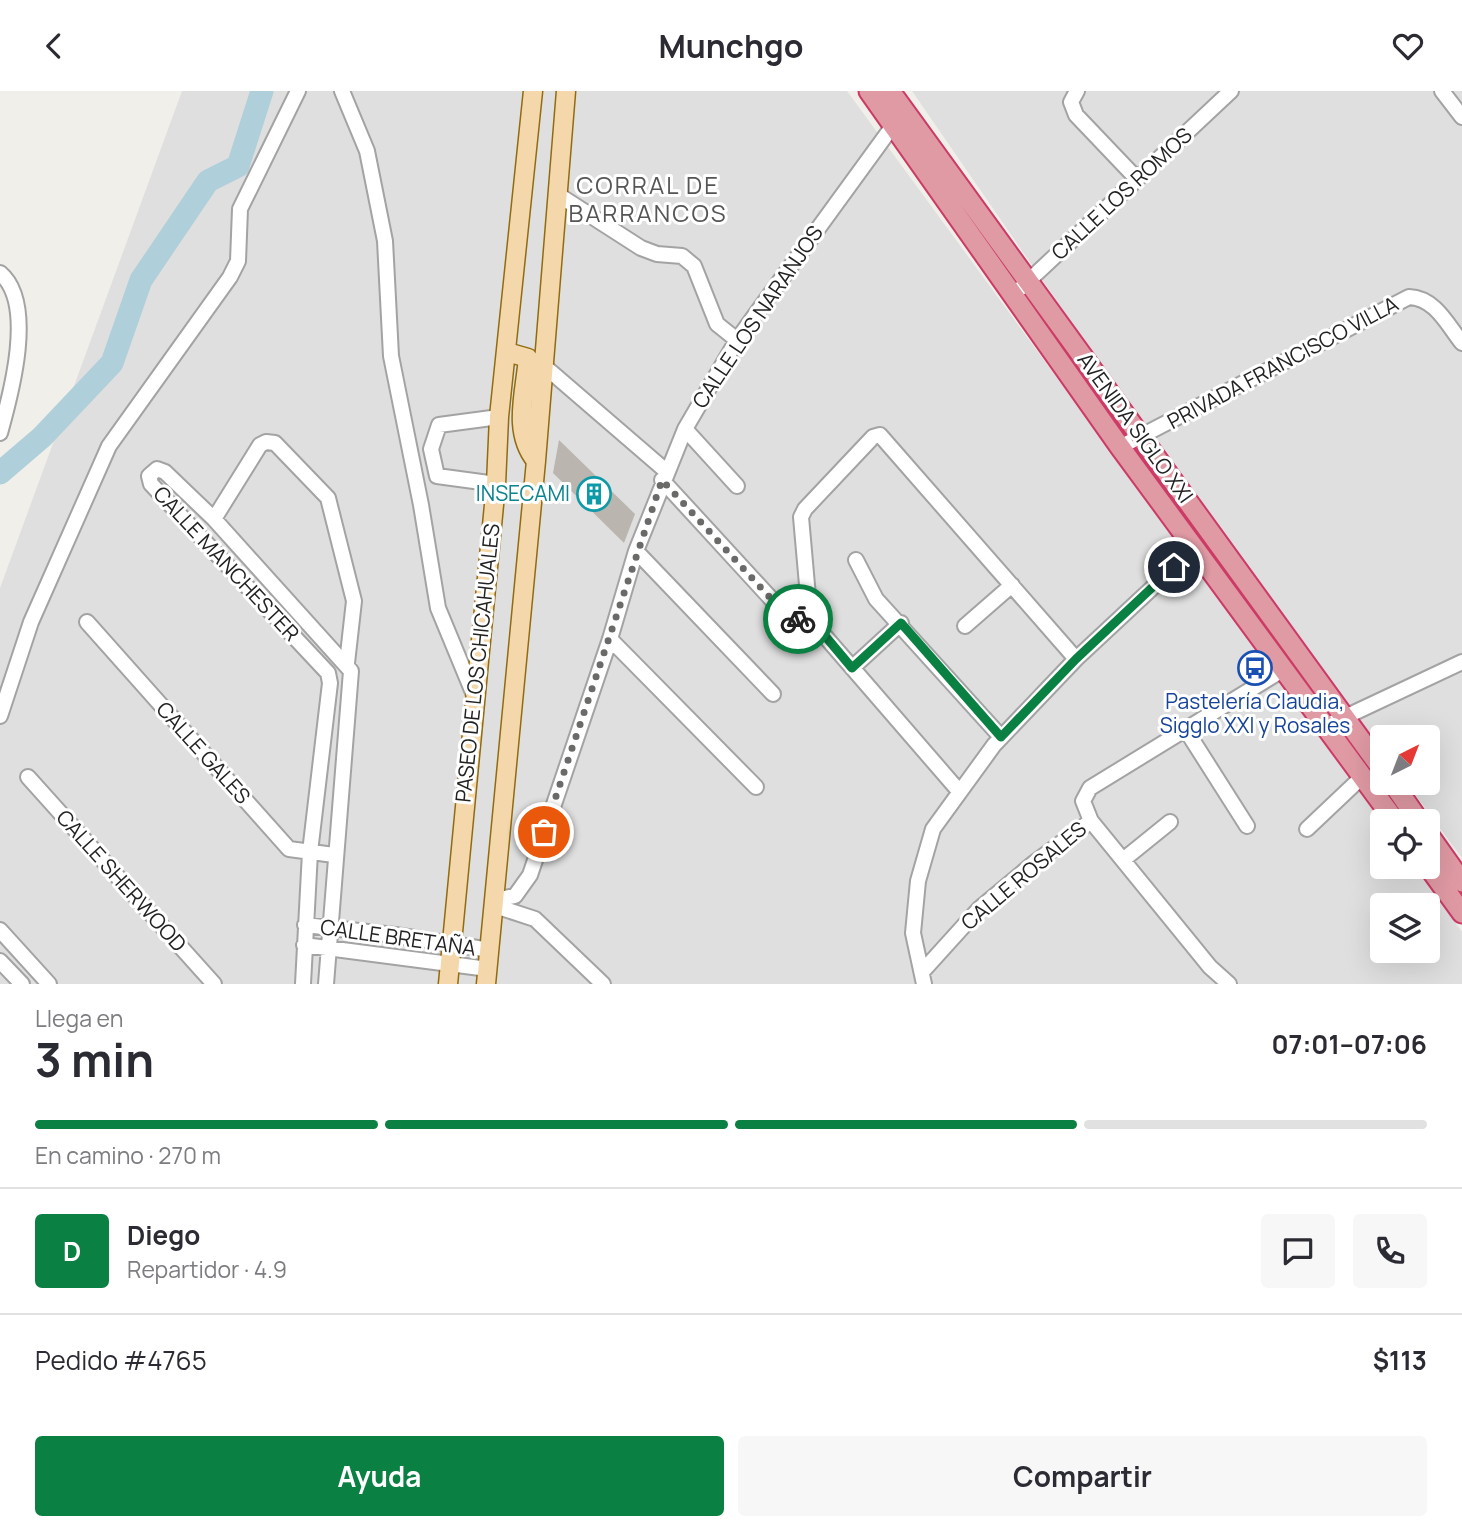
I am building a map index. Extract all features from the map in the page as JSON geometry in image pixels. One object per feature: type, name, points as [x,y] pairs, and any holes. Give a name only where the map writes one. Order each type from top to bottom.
[{"type":"highway","points":[[856,91],[869,109],[891,125]]},
{"type":"highway","name":"AVENIDA SIGLO XXI","points":[[869,91],[1120,447],[1386,809]]},
{"type":"highway","name":"AVENIDA SIGLO XXI","points":[[890,91],[1370,752]]},
{"type":"highway","points":[[904,91],[946,168]]},
{"type":"highway","points":[[1440,851],[1462,882]]},
{"type":"highway","points":[[1437,879],[1462,913]]},
{"type":"main road","name":"PASEO DE LOS CHICAHUALES","points":[[448,984],[496,484],[499,417],[533,91]]},
{"type":"main road","name":"PASEO DE LOS CHICAHUALES","points":[[487,976],[536,461],[566,91]]},
{"type":"main road","points":[[507,352],[528,358],[521,431],[526,449],[536,461]]},
{"type":"street","points":[[0,716],[31,622],[109,446],[239,261],[240,209],[298,91]]},
{"type":"street","points":[[342,91],[367,151],[385,241],[391,356],[421,505],[438,608],[474,695]]},
{"type":"street","points":[[1077,91],[1071,102],[1076,115],[1137,179]]},
{"type":"street","name":"CALLE LOS ROMOS","points":[[1013,296],[1231,91]]},
{"type":"street","points":[[1442,91],[1462,117]]},
{"type":"street","name":"CALLE LOS NARANJOS","points":[[495,903],[516,896],[530,875],[610,639],[636,551],[685,429],[737,340],[891,125]]},
{"type":"street","points":[[557,194],[641,248],[657,254],[682,256],[694,266],[717,324],[737,340]]},
{"type":"street","points":[[0,273],[7,278],[14,296],[20,332],[0,433]]},
{"type":"street","name":"PRIVADA FRANCISCO VILLA","points":[[1120,447],[1409,297],[1421,297],[1436,308],[1462,343]]},
{"type":"street","points":[[543,365],[664,476],[793,619],[810,618]]},
{"type":"street","points":[[496,484],[437,477],[431,449],[439,425],[499,417]]},
{"type":"street","points":[[685,429],[737,485]]},
{"type":"street","points":[[958,790],[810,618],[801,517],[804,509],[873,437],[880,435],[1076,659]]},
{"type":"street","points":[[214,519],[260,445],[266,442],[275,443],[328,498],[354,601],[347,663],[352,682],[334,855],[326,984]]},
{"type":"street","name":"CALLE MANCHESTER","points":[[328,673],[151,484],[152,472],[157,469],[165,472],[214,519],[347,663]]},
{"type":"street","points":[[923,978],[913,933],[918,881],[933,829],[958,790],[1001,737],[1076,659],[1194,549]]},
{"type":"street","points":[[636,551],[773,694]]},
{"type":"street","points":[[856,560],[870,591],[1001,737]]},
{"type":"street","points":[[965,626],[1012,585]]},
{"type":"street","name":"CALLE GALES","points":[[87,622],[289,849],[334,855]]},
{"type":"street","points":[[852,668],[901,623]]},
{"type":"street","points":[[323,639],[350,630]]},
{"type":"street","points":[[610,639],[756,787]]},
{"type":"street","points":[[1326,726],[1462,662]]},
{"type":"street","points":[[303,984],[310,852],[330,683],[328,673],[347,663]]},
{"type":"street","name":"CALLE ROSALES","points":[[923,978],[979,909],[1034,863],[1091,821],[1083,801],[1090,788],[1284,669]]},
{"type":"street","points":[[1186,730],[1247,826]]},
{"type":"street","points":[[1307,829],[1363,776]]},
{"type":"street","name":"CALLE SHERWOOD","points":[[28,777],[214,984]]},
{"type":"street","points":[[1091,821],[1210,967],[1229,984]]},
{"type":"street","points":[[1123,860],[1170,822]]},
{"type":"street","points":[[495,903],[535,919],[603,984]]},
{"type":"street","name":"CALLE BRETAÑA","points":[[305,925],[395,935],[451,953],[487,976]]},
{"type":"street","points":[[0,930],[49,984]]},
{"type":"street","name":"CALLE BRETAÑA","points":[[304,945],[451,953],[490,950]]},
{"type":"street","points":[[0,961],[22,984]]},
{"type":"shaded area","points":[[182,91],[847,91],[1372,809],[1370,809],[1370,879],[1424,879],[1434,893],[1370,893],[1370,963],[1440,963],[1440,901],[1462,932],[1462,984],[0,984],[0,588]]},
{"type":"shaded area","points":[[912,91],[1462,91],[1462,858],[1440,828],[1440,809],[1426,809],[1416,795],[1440,795],[1440,725],[1370,725],[1370,734],[1087,345]]},
{"type":"building","name":"INSECAMI","points":[[559,440],[635,514],[624,543],[553,473]]},
{"type":"waterway","points":[[0,473],[42,437],[112,363],[141,280],[208,181],[238,166],[262,91]]},
{"type":"way so far","points":[[544,832],[662,480],[786,615],[798,619]]},
{"type":"place","name":"INSECAMI","points":[[594,494]]},
{"type":"place","name":"Pastelería Claudia, Sigglo XXI y Rosales","points":[[1255,668]]},
{"type":"district","name":"CORRAL DE BARRANCOS","points":[[648,200]]},
{"type":"route","points":[[798,619],[810,618],[852,668],[901,623],[1001,737],[1076,659],[1174,567]]}]
